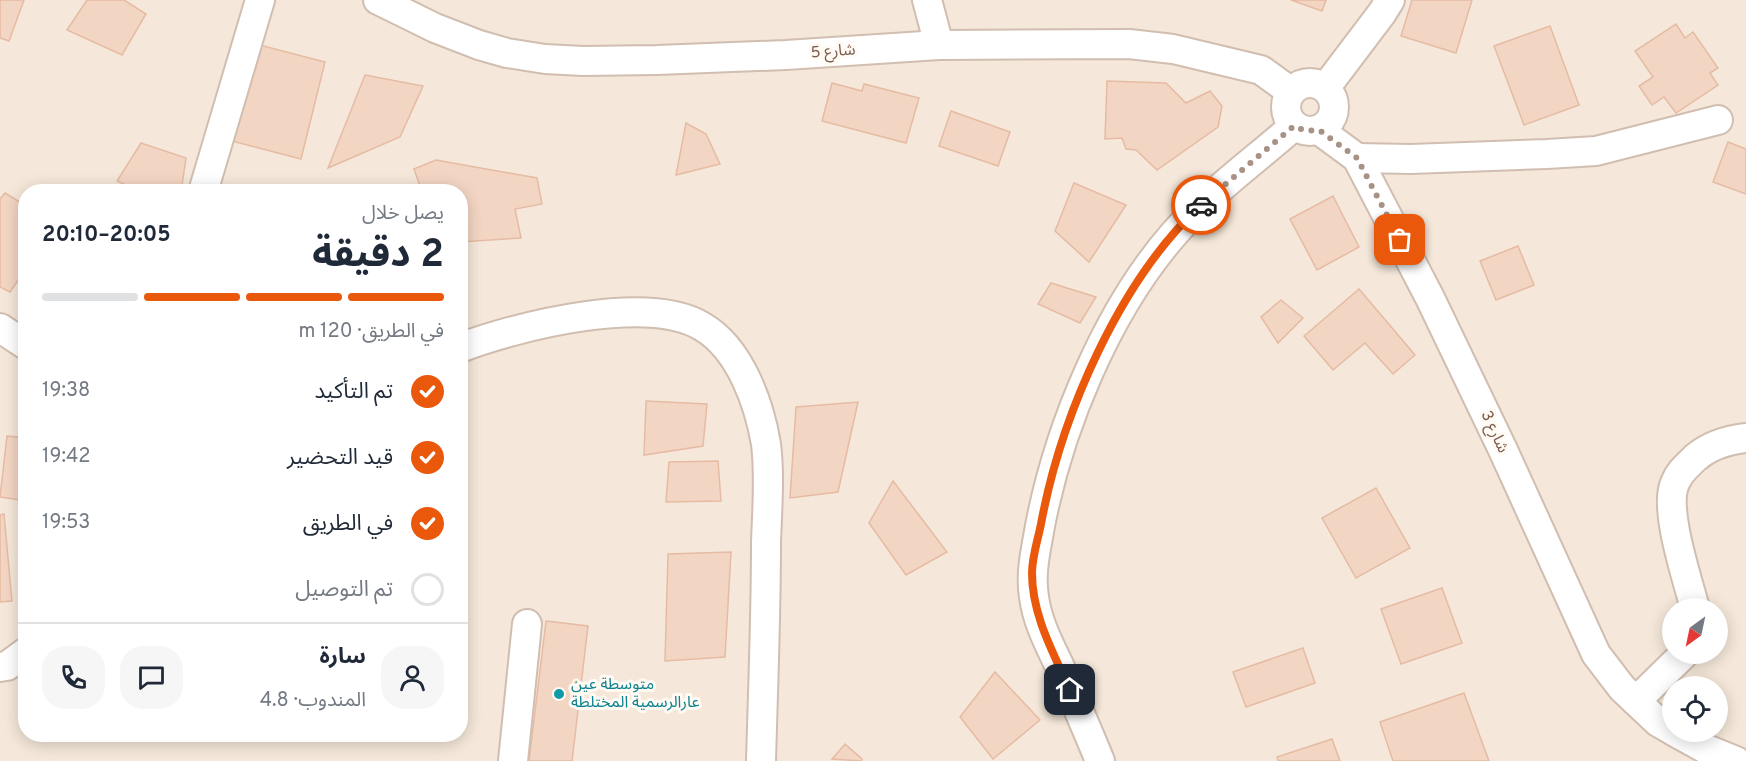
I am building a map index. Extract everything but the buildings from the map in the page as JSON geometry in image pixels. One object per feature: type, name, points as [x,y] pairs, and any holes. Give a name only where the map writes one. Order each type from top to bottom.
[{"type":"street","points":[[205,184],[260,0]]},
{"type":"street","name":"شارع 5","points":[[378,0],[435,28],[479,45],[507,53],[545,59],[657,60],[786,55],[939,45],[1128,44],[1173,49],[1261,69],[1290,91]]},
{"type":"street","points":[[927,0],[939,45]]},
{"type":"street","points":[[1326,87],[1390,0]]},
{"type":"street","points":[[1100,761],[1042,626],[1034,600],[1032,571],[1046,496],[1054,467],[1081,390],[1111,328],[1140,278],[1171,237],[1192,213],[1307,128],[1330,122],[1335,110],[1333,98],[1326,87],[1314,82],[1301,83],[1290,91],[1285,103],[1287,116],[1307,128]]},
{"type":"street","points":[[1357,158],[1411,159],[1596,151],[1718,120]]},
{"type":"street","name":"شارع 3","points":[[1307,128],[1357,158],[1430,298],[1503,450],[1596,654],[1609,673],[1662,724]]},
{"type":"street","points":[[468,345],[521,328],[586,315],[624,313],[662,314],[685,319],[702,326],[728,348],[750,390],[759,414],[766,445],[761,761]]},
{"type":"street","points":[[0,328],[18,340]]},
{"type":"street","points":[[1692,598],[1673,519],[1671,495],[1674,483],[1682,470],[1700,454],[1714,446],[1746,438]]},
{"type":"street","points":[[513,761],[527,624]]},
{"type":"street","points":[[0,667],[7,666],[18,658]]},
{"type":"street","points":[[1636,701],[1674,664]]},
{"type":"street","name":"شارع 3","points":[[1693,742],[1736,761]]},
{"type":"shaded area","points":[[0,0],[1746,0],[1746,761],[0,761]]},
{"type":"way so far","points":[[1201,205],[1294,126],[1306,131],[1319,130],[1357,158],[1400,240]]},
{"type":"place","name":"متوسطة عين عارالرسمية المختلطة","points":[[559,694]]},
{"type":"route","points":[[1070,690],[1042,626],[1034,600],[1032,571],[1046,496],[1081,390],[1111,328],[1140,278],[1171,237],[1201,205]]}]
